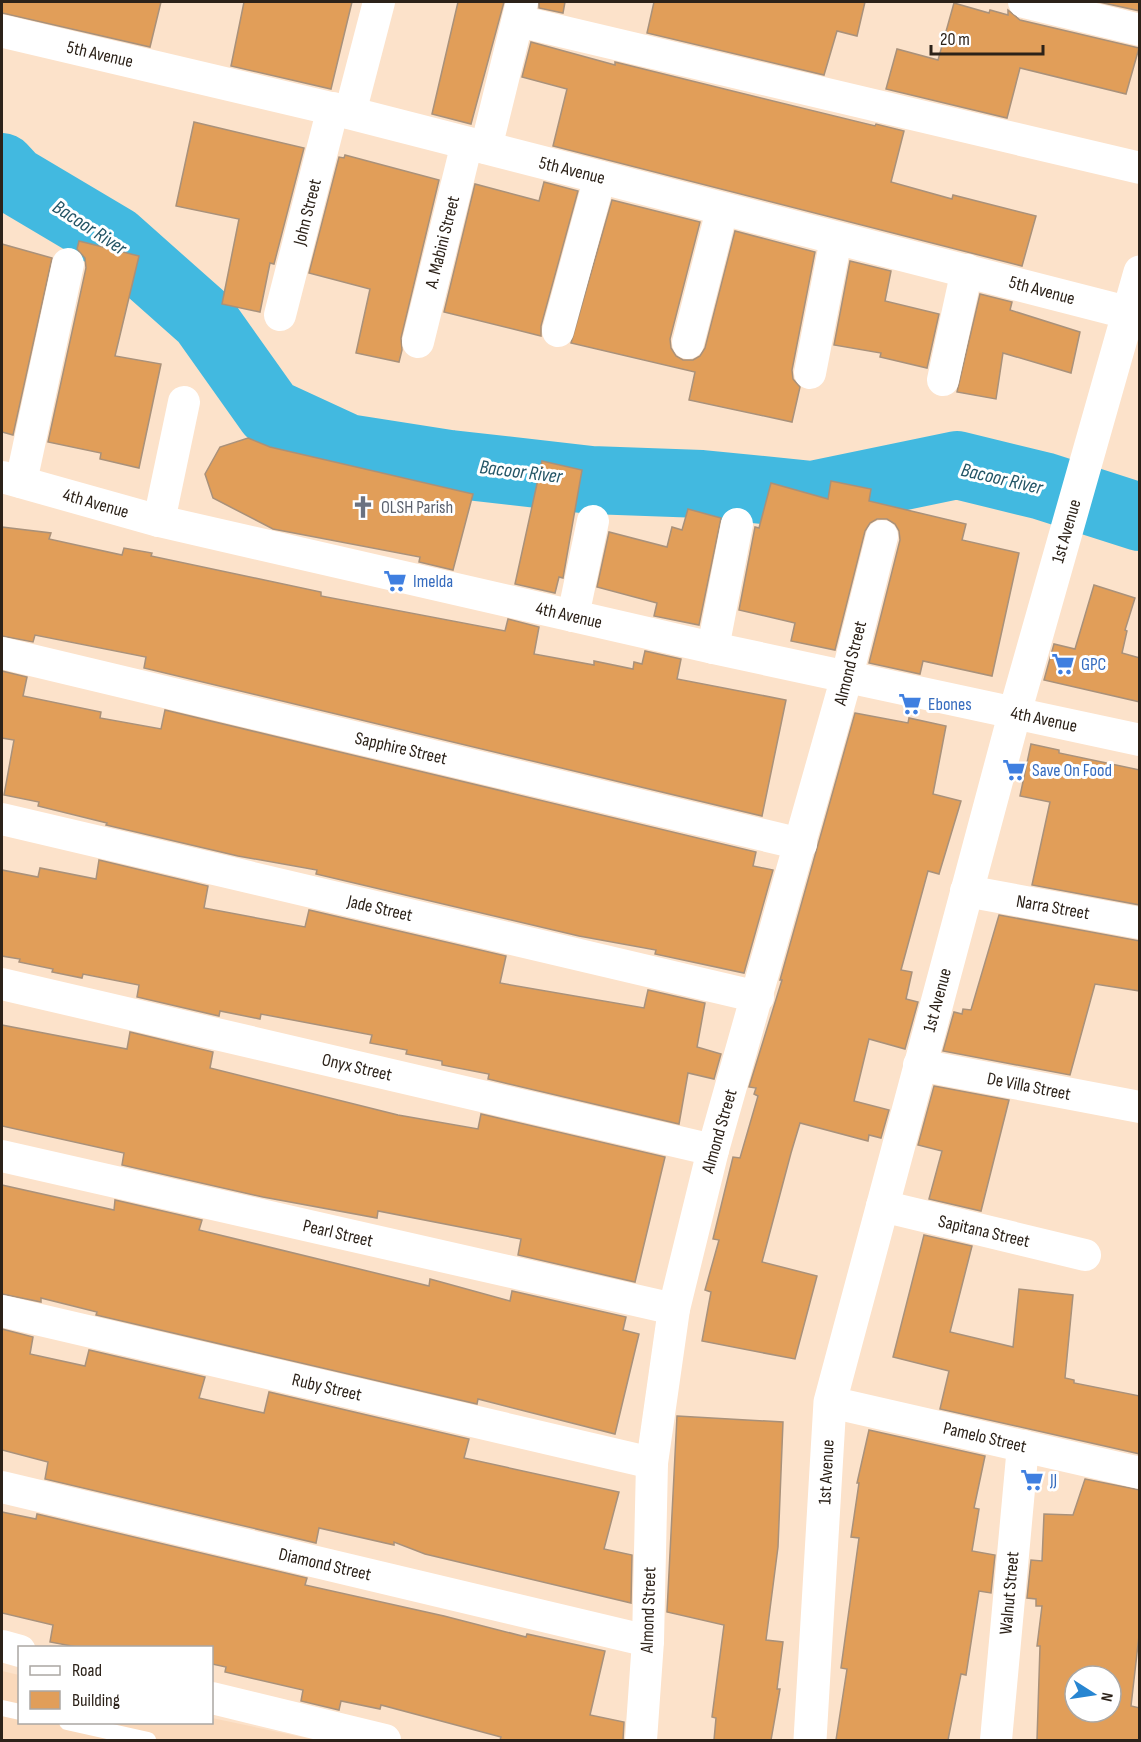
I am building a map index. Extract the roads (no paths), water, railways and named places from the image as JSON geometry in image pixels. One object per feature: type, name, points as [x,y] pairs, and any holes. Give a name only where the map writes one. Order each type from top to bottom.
[{"type":"street","name":"John Street","points":[[280,315],[342,111],[379,2]]},
{"type":"street","points":[[1024,2],[1058,5],[1140,30]]},
{"type":"street","points":[[520,11],[1140,168]]},
{"type":"street","name":"A. Mabini Street","points":[[418,342],[520,11]]},
{"type":"street","name":"5th Avenue","points":[[2,31],[342,111],[722,210],[967,270],[1134,315]]},
{"type":"street","points":[[558,331],[600,177]]},
{"type":"street","points":[[688,343],[722,210]]},
{"type":"street","points":[[810,373],[836,239]]},
{"type":"street","points":[[11,480],[68,264]]},
{"type":"street","points":[[943,380],[967,270]]},
{"type":"street","name":"1st Avenue","points":[[810,1740],[830,1402],[966,891],[1084,465],[1134,315],[1140,272]]},
{"type":"street","points":[[159,521],[184,402]]},
{"type":"street","name":"4th Avenue","points":[[11,480],[159,521],[713,648],[1140,740]]},
{"type":"street","points":[[573,616],[593,521]]},
{"type":"street","points":[[713,648],[737,524]]},
{"type":"street","name":"Almond Street","points":[[641,1740],[648,1641],[652,1462],[674,1309],[713,1150],[801,844],[882,536]]},
{"type":"street","name":"Sapphire Street","points":[[2,653],[801,844]]},
{"type":"street","name":"Jade Street","points":[[2,819],[758,997]]},
{"type":"street","name":"Narra Street","points":[[966,891],[1140,923]]},
{"type":"street","name":"Onyx Street","points":[[2,984],[713,1150]]},
{"type":"street","name":"De Villa Street","points":[[919,1065],[1140,1107]]},
{"type":"street","name":"Pearl Street","points":[[2,1156],[674,1309]]},
{"type":"street","name":"Sapitana Street","points":[[882,1206],[1085,1255]]},
{"type":"street","name":"Ruby Street","points":[[2,1311],[652,1462]]},
{"type":"street","name":"Pamelo Street","points":[[830,1402],[1140,1473]]},
{"type":"street","name":"Walnut Street","points":[[996,1740],[1023,1446]]},
{"type":"street","name":"Diamond Street","points":[[2,1487],[648,1641]]},
{"type":"street","points":[[2,1646],[18,1650]]},
{"type":"street","points":[[213,1698],[385,1740]]},
{"type":"lane","points":[[2,1708],[18,1712]]},
{"type":"lane","points":[[76,1724],[148,1740]]},
{"type":"waterway","name":"Bacoor River","points":[[2,167],[14,180],[115,240],[204,319],[270,412],[348,448],[450,464],[591,480],[702,484],[812,495],[957,465],[1043,486],[1140,517]]},
{"type":"place","name":"OLSH Parish","points":[[363,507]]},
{"type":"place","name":"Imelda","points":[[395,581]]},
{"type":"place","name":"GPC","points":[[1063,664]]},
{"type":"place","name":"Ebones","points":[[910,704]]},
{"type":"place","name":"Save On Food","points":[[1014,770]]},
{"type":"place","name":"JJ","points":[[1032,1480]]}]
